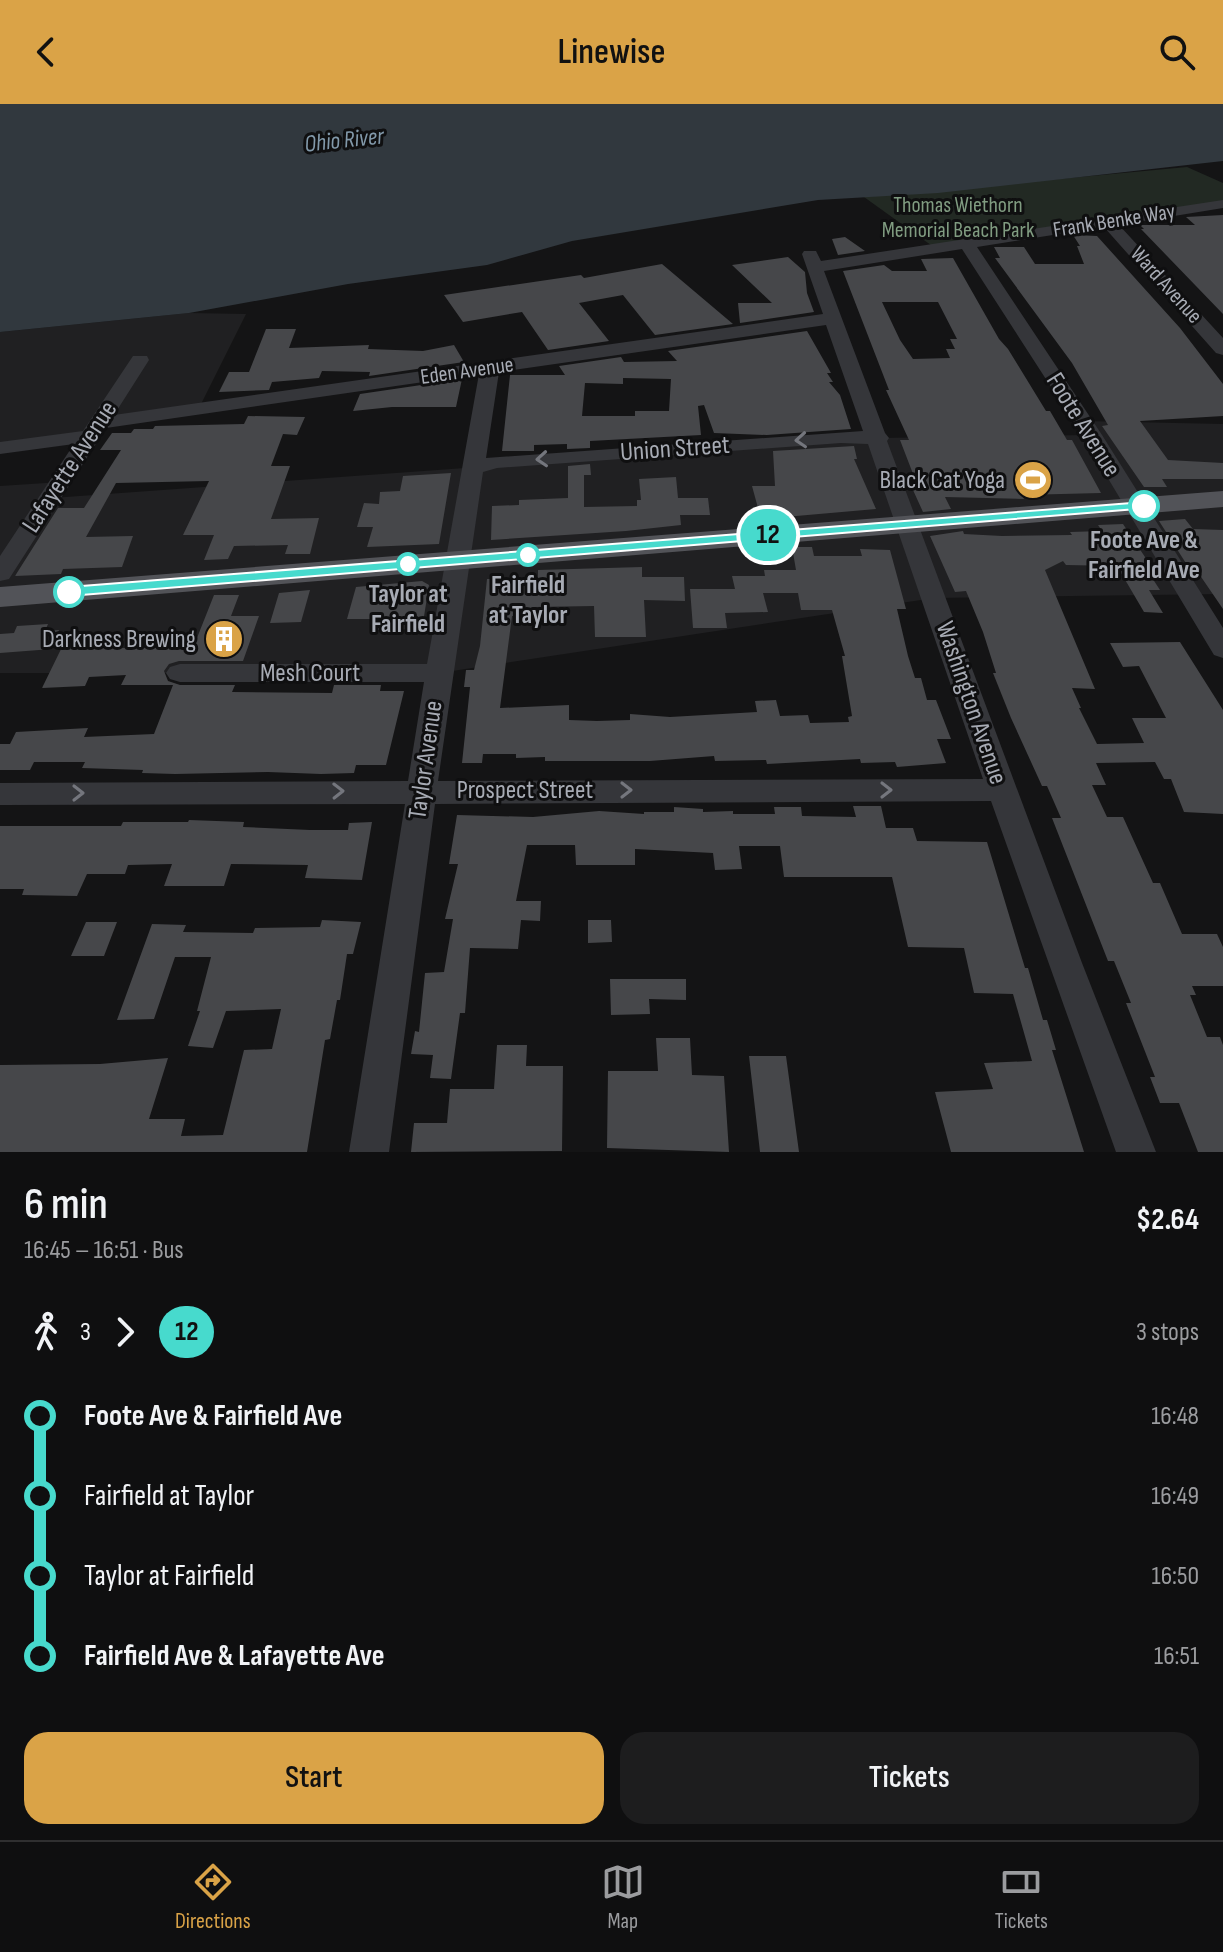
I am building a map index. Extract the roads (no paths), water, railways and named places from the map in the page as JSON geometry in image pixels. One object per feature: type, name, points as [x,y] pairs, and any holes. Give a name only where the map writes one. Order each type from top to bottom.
[{"type":"main road","points":[[0,597],[1223,499]]},
{"type":"street","name":"Frank Benke Way","points":[[813,260],[967,244],[1223,204]]},
{"type":"street","name":"Ward Avenue","points":[[1108,222],[1223,349]]},
{"type":"street","name":"Foote Avenue","points":[[967,244],[1092,435],[1223,649]]},
{"type":"street","name":"Washington Avenue","points":[[813,260],[1002,790],[1136,1152]]},
{"type":"street","name":"Eden Avenue","points":[[0,448],[95,430],[490,368],[835,318]]},
{"type":"street","name":"Lafayette Avenue","points":[[0,574],[140,360]]},
{"type":"street","name":"Taylor Avenue","points":[[369,1152],[439,673],[490,368]]},
{"type":"street","name":"Union Street","points":[[472,469],[511,461],[841,437],[879,438]]},
{"type":"street","name":"Mesh Court","points":[[180,673],[439,673]]},
{"type":"street","name":"Prospect Street","points":[[0,794],[1002,790]]},
{"type":"water","name":"Ohio River","points":[[0,104],[1223,104],[1223,161],[938,193],[818,200],[572,241],[487,265],[348,284],[189,313],[0,332]]},
{"type":"place","name":"Black Cat Yoga","points":[[1033,480]]},
{"type":"place","name":"Foote Ave & Fairfield Ave","points":[[1144,506]]},
{"type":"place","name":"Fairfield at Taylor","points":[[528,555]]},
{"type":"place","name":"Taylor at Fairfield","points":[[408,564]]},
{"type":"place","name":"Darkness Brewing","points":[[224,639]]},
{"type":"park label","name":"Thomas Wiethorn Memorial Beach Park","points":[[958,218]]}]
